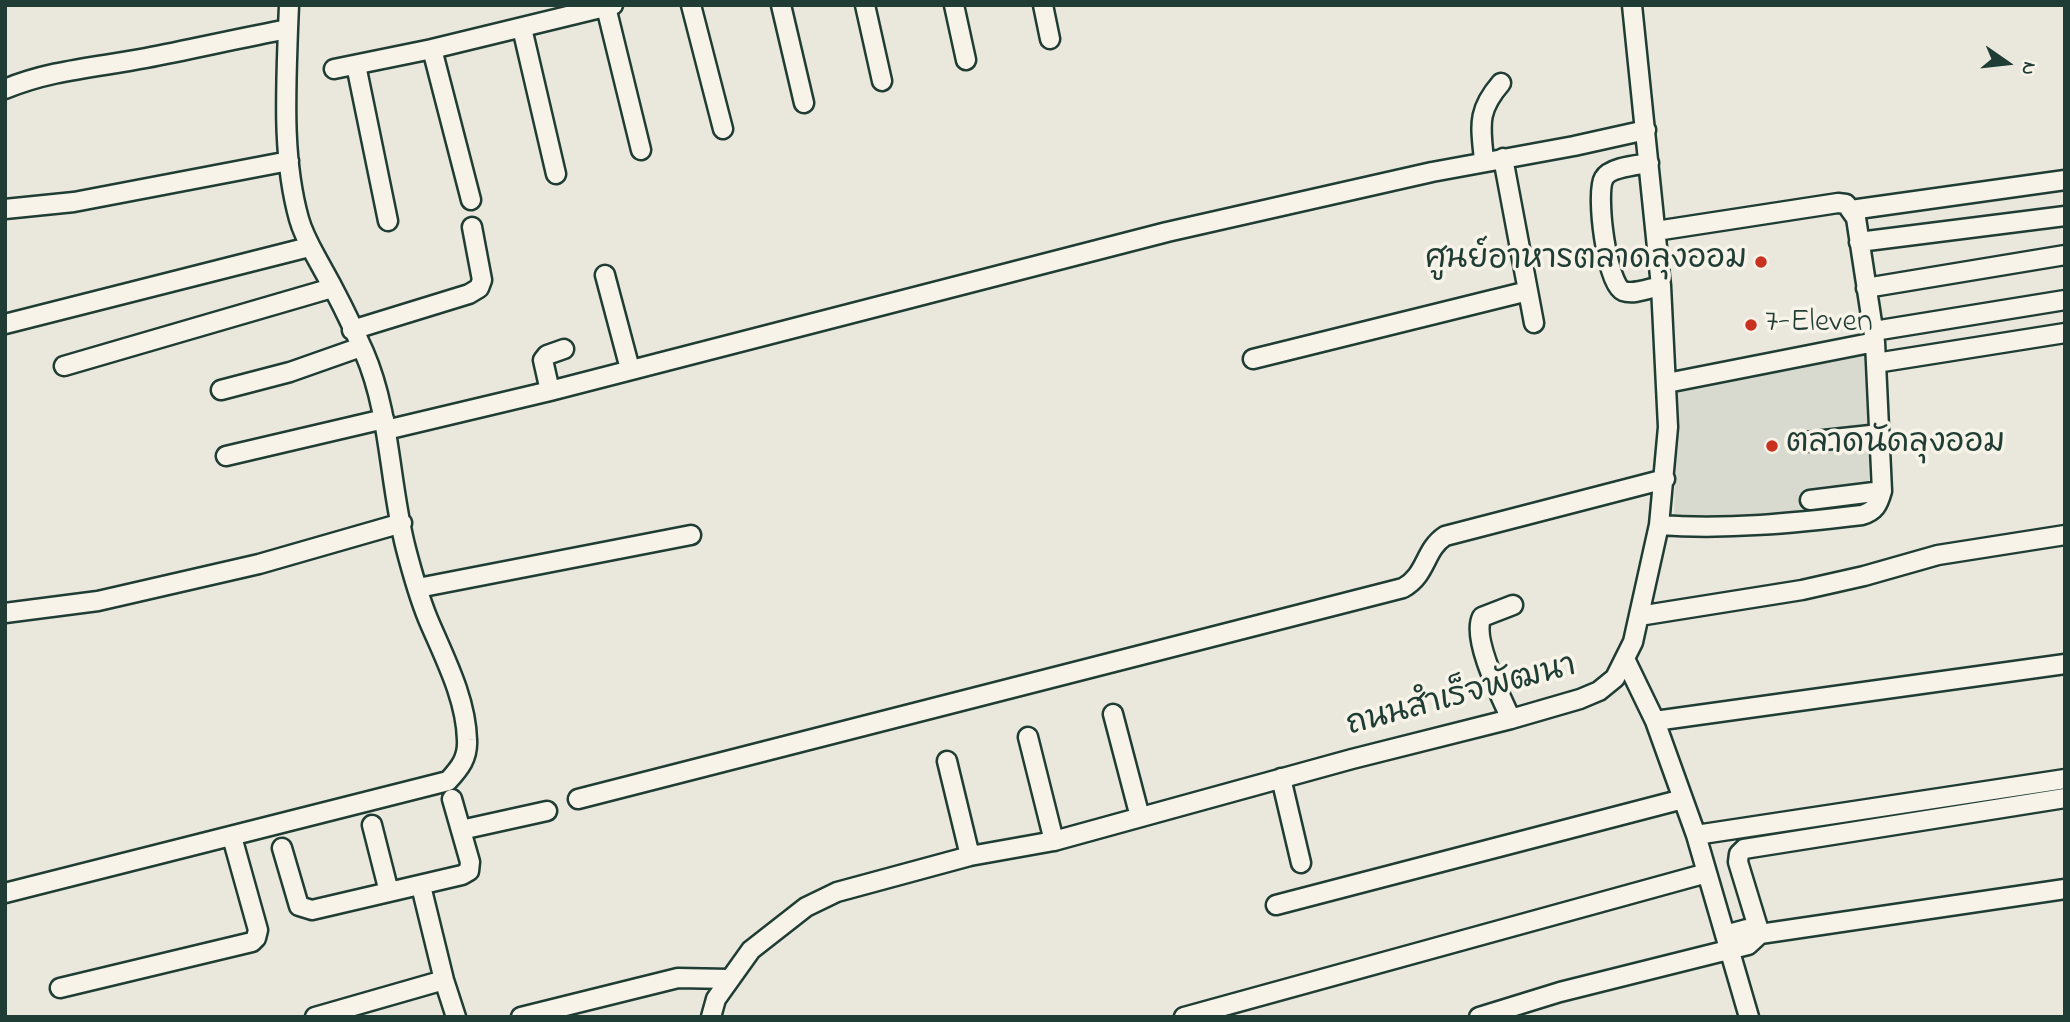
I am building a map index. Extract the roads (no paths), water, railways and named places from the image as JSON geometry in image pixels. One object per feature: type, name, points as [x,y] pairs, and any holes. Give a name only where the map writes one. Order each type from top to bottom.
[{"type":"street","points":[[5,893],[448,781],[463,764],[467,740],[465,722],[451,670],[418,588],[401,523],[376,387],[361,347],[309,247],[299,218],[286,126],[289,5]]},
{"type":"street","points":[[691,5],[723,129]]},
{"type":"street","points":[[781,5],[804,103]]},
{"type":"street","points":[[866,5],[882,81]]},
{"type":"street","points":[[954,5],[965,60]]},
{"type":"street","points":[[1043,5],[1050,38]]},
{"type":"street","name":"ถนนสำเร็จพัฒนา","points":[[711,1017],[716,999],[751,950],[806,907],[837,892],[970,856],[1054,841],[1281,778],[1511,719],[1580,699],[1599,691],[1615,678],[1633,642],[1639,616],[1658,525],[1665,479],[1668,427],[1661,286],[1632,5]]},
{"type":"street","points":[[334,69],[432,49],[610,6],[641,150]]},
{"type":"street","points":[[522,28],[556,174]]},
{"type":"street","points":[[5,89],[67,71],[288,29]]},
{"type":"street","points":[[432,49],[471,200]]},
{"type":"street","points":[[356,65],[388,220]]},
{"type":"street","points":[[1484,161],[1481,122],[1485,105],[1501,83]]},
{"type":"street","points":[[226,456],[550,391],[1167,232],[1484,161],[1646,130]]},
{"type":"street","points":[[1503,158],[1534,323]]},
{"type":"street","points":[[5,209],[74,202],[289,161]]},
{"type":"street","points":[[1649,163],[1610,172],[1604,176],[1601,204],[1609,263],[1616,286],[1623,291],[1633,292],[1661,286]]},
{"type":"street","points":[[1851,210],[2065,180]]},
{"type":"street","points":[[1656,231],[1838,203],[1846,204],[1856,218],[1874,337],[1882,492],[1873,512],[1862,516],[1740,527],[1658,525]]},
{"type":"street","points":[[1859,243],[2065,216]]},
{"type":"street","points":[[352,330],[469,294],[479,288],[482,280],[472,227]]},
{"type":"street","points":[[5,324],[309,247]]},
{"type":"street","points":[[1866,288],[2065,255]]},
{"type":"street","points":[[605,275],[630,369]]},
{"type":"street","points":[[64,366],[332,288]]},
{"type":"street","points":[[1253,359],[1528,291]]},
{"type":"street","points":[[1667,383],[1874,337],[2065,300]]},
{"type":"street","points":[[1876,363],[2065,333]]},
{"type":"street","points":[[221,390],[290,372],[361,347]]},
{"type":"street","points":[[550,391],[543,360],[547,355],[564,349]]},
{"type":"street","points":[[1805,442],[1880,434]]},
{"type":"street","points":[[578,799],[1403,588],[1415,581],[1437,541],[1445,536],[1665,479]]},
{"type":"street","points":[[1810,499],[1882,492]]},
{"type":"street","points":[[5,612],[98,601],[259,564],[401,523]]},
{"type":"street","points":[[418,588],[691,535]]},
{"type":"street","points":[[1639,616],[1802,590],[1938,555],[2065,536]]},
{"type":"street","points":[[1511,719],[1485,655],[1478,634],[1478,624],[1482,617],[1513,606]]},
{"type":"street","points":[[1625,659],[1655,721],[1696,835],[1749,1017]]},
{"type":"street","points":[[1655,721],[2065,664]]},
{"type":"street","points":[[1114,714],[1140,817]]},
{"type":"street","points":[[1028,737],[1054,841]]},
{"type":"street","points":[[947,761],[970,856]]},
{"type":"street","points":[[1281,778],[1301,863]]},
{"type":"street","points":[[1696,835],[2065,779]]},
{"type":"street","points":[[1760,934],[1738,862],[1738,854],[1744,849],[2065,798]]},
{"type":"street","points":[[282,848],[299,906],[304,909],[421,886],[462,875],[469,871],[470,862],[452,799]]},
{"type":"street","points":[[1276,905],[1683,799]]},
{"type":"street","points":[[461,830],[547,811]]},
{"type":"street","points":[[372,825],[389,892]]},
{"type":"street","points":[[60,988],[252,942],[258,930],[232,837]]},
{"type":"street","points":[[1184,1017],[1707,873]]},
{"type":"street","points":[[421,886],[456,1017]]},
{"type":"street","points":[[1479,1017],[1728,942],[1747,929],[1760,934],[2065,890]]},
{"type":"street","points":[[521,1017],[678,978],[729,979]]},
{"type":"street","points":[[315,1017],[444,980]]},
{"type":"place","name":"ศูนย์อาหารตลาดลุงออม","points":[[1761,262]]},
{"type":"place","name":"7-Eleven","points":[[1751,325]]},
{"type":"place","name":"ตลาดนัดลุงออม","points":[[1772,446]]}]
